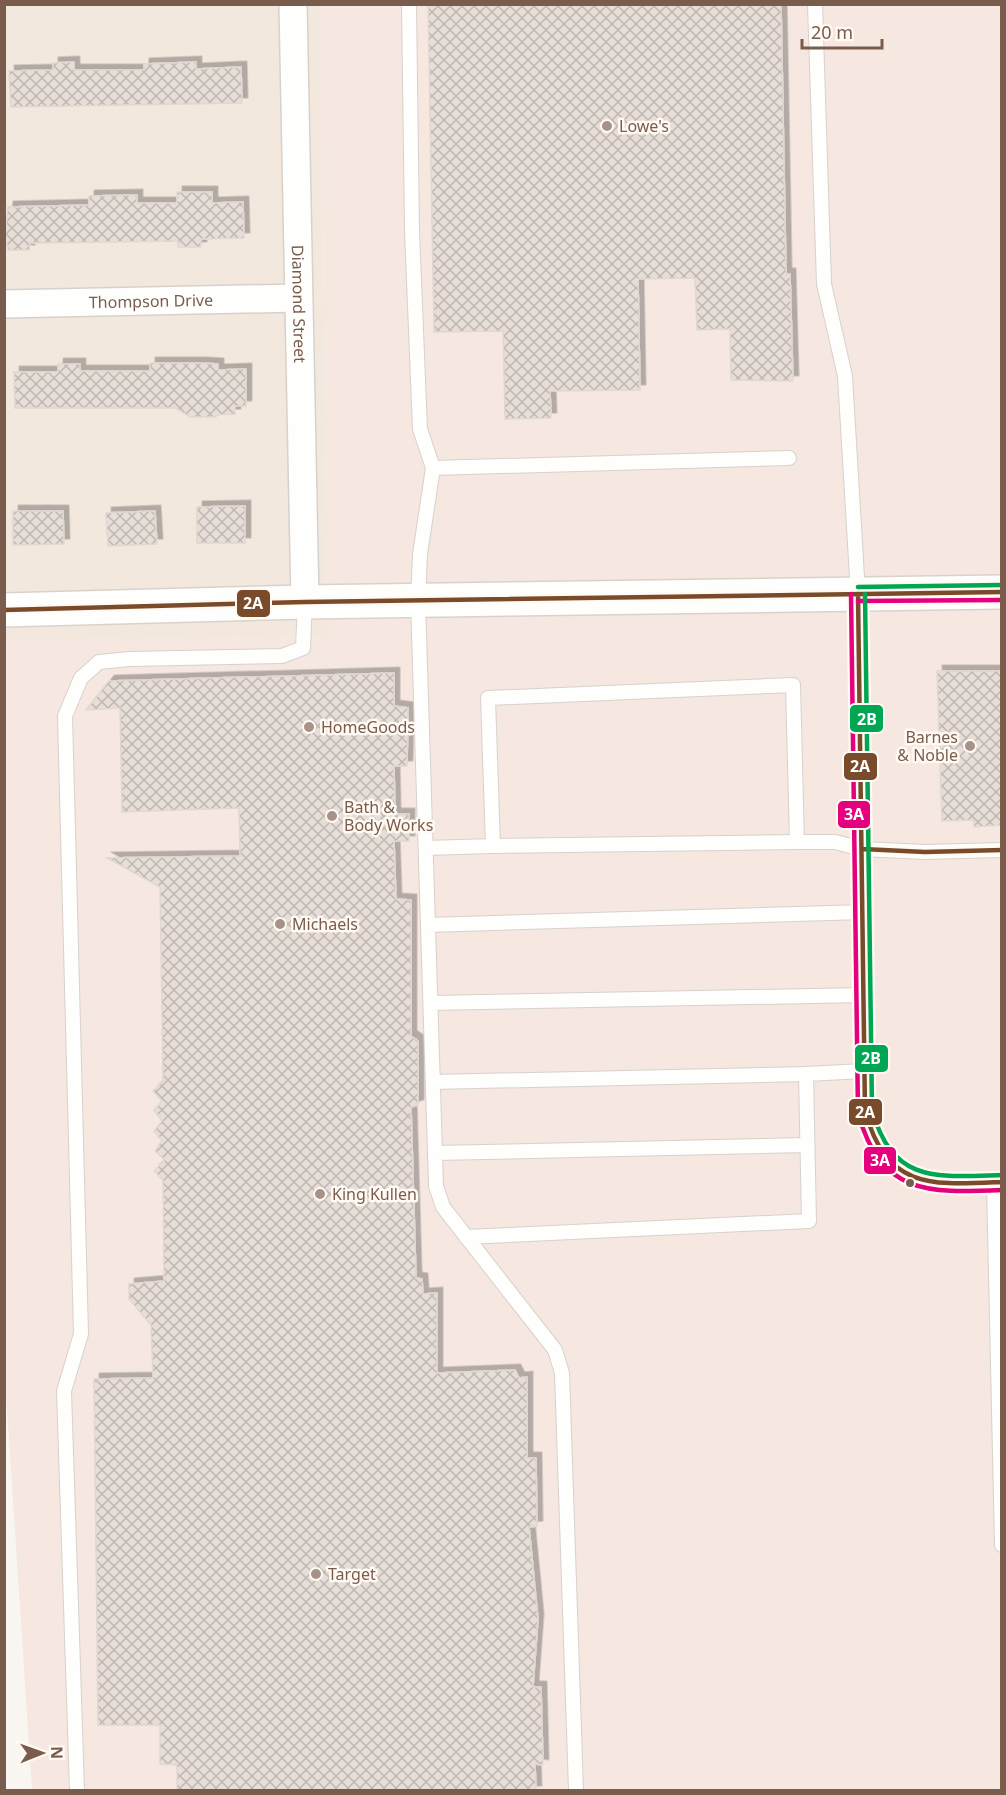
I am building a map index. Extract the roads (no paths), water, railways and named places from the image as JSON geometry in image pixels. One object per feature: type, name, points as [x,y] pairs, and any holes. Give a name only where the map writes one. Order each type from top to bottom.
[{"type":"street","name":"Diamond Street","points":[[293,4],[305,602]]},
{"type":"street","name":"Thompson Drive","points":[[4,304],[298,298]]},
{"type":"street","points":[[4,610],[305,602],[1002,592]]},
{"type":"lane","points":[[409,4],[412,231],[420,429],[433,468],[420,554],[418,601],[436,1186],[443,1207],[555,1350],[562,1373],[576,1791]]},
{"type":"lane","points":[[815,4],[824,284],[845,376],[858,594],[864,1071],[868,1131],[889,1166],[911,1178],[926,1182],[998,1183],[1002,1545]]},
{"type":"lane","points":[[433,468],[789,458]]},
{"type":"lane","points":[[77,1791],[64,1391],[81,1334],[65,716],[81,678],[99,662],[129,659],[282,656],[303,648],[305,602]]},
{"type":"lane","points":[[493,846],[488,698],[793,685],[797,842]]},
{"type":"lane","points":[[426,848],[836,842],[862,849],[925,852],[1002,850]]},
{"type":"lane","points":[[428,925],[863,912]]},
{"type":"lane","points":[[430,1003],[864,995]]},
{"type":"lane","points":[[433,1082],[864,1071]]},
{"type":"lane","points":[[466,1237],[809,1221],[806,1074]]},
{"type":"lane","points":[[435,1153],[807,1145]]},
{"type":"place","name":"Lowe's","points":[[607,126]]},
{"type":"place","name":"HomeGoods","points":[[309,727]]},
{"type":"place","name":"Barnes & Noble","points":[[970,746]]},
{"type":"place","name":"Bath & Body Works","points":[[332,816]]},
{"type":"place","name":"Michaels","points":[[280,924]]},
{"type":"place","name":"King Kullen","points":[[320,1194]]},
{"type":"place","name":"Target","points":[[316,1574]]}]
